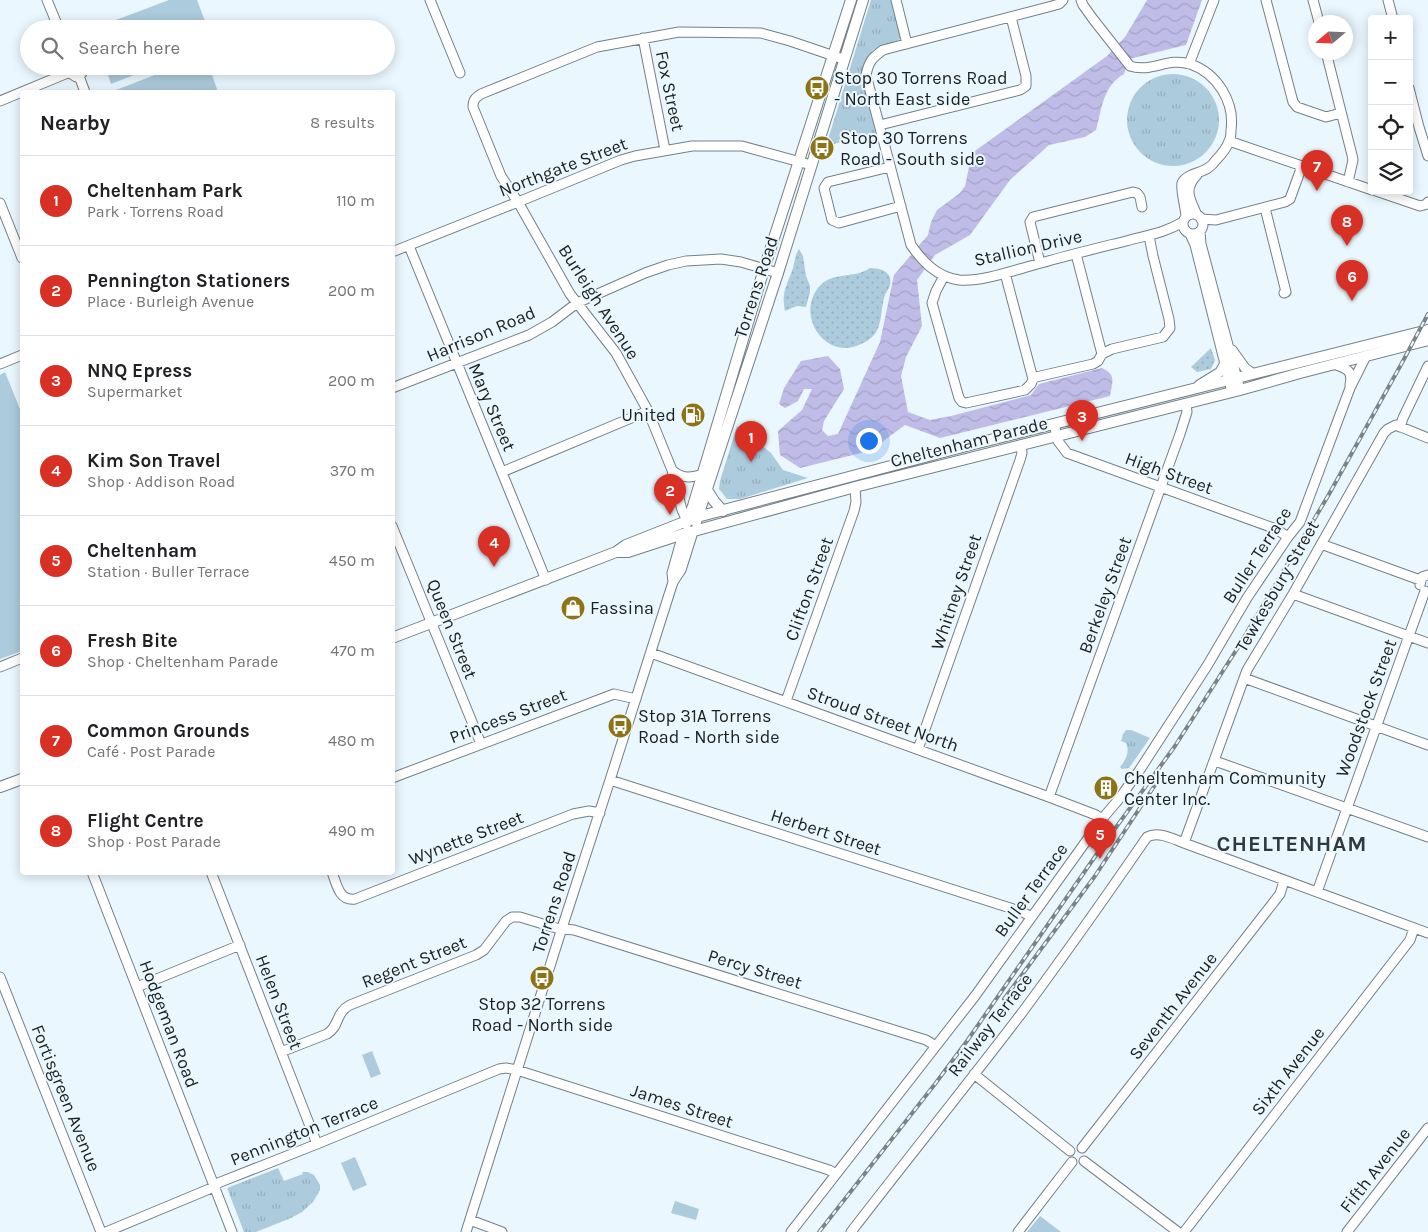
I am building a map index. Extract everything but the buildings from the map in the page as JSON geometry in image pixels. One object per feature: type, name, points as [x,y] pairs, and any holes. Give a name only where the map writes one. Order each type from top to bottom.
[{"type":"main road","name":"Torrens Road","points":[[688,533],[687,521],[703,474],[764,269],[850,0]]},
{"type":"main road","name":"Torrens Road","points":[[688,533],[698,518],[758,335],[862,0]]},
{"type":"main road","name":"Cheltenham Parade","points":[[616,552],[626,545],[687,521],[723,511],[1252,373],[1428,330]]},
{"type":"main road","points":[[744,335],[748,331],[758,335]]},
{"type":"main road","name":"Cheltenham Parade","points":[[616,552],[628,552],[688,533],[855,487],[1186,404],[1428,340]]},
{"type":"main road","points":[[706,490],[723,511]]},
{"type":"main road","points":[[395,637],[616,552]]},
{"type":"main road","points":[[0,787],[20,780]]},
{"type":"street","points":[[47,0],[55,20]]},
{"type":"street","points":[[430,0],[460,73]]},
{"type":"street","points":[[896,0],[907,44]]},
{"type":"street","name":"Stallion Drive","points":[[1064,0],[1059,4],[883,50],[872,58],[866,75],[912,245],[921,259],[944,276],[959,280],[976,279],[1186,226]]},
{"type":"street","points":[[1081,0],[1083,6],[1130,66],[1138,69],[1176,62],[1189,64],[1213,78],[1226,97],[1232,115],[1229,141],[1216,161],[1208,168],[1185,179],[1182,186],[1186,226],[1194,242],[1225,363],[1233,378]]},
{"type":"street","points":[[1189,64],[1214,0]]},
{"type":"street","points":[[1266,0],[1293,102],[1297,107],[1326,117],[1341,113]]},
{"type":"street","points":[[1313,0],[1317,15]]},
{"type":"street","points":[[1388,0],[1392,15]]},
{"type":"street","points":[[880,125],[1020,90],[1026,86],[1026,76],[1011,17]]},
{"type":"street","points":[[643,38],[679,32],[752,32],[790,40],[844,59]]},
{"type":"street","name":"Burleigh Avenue","points":[[643,38],[597,47],[481,94],[474,100],[473,107],[500,176],[518,202],[570,294],[616,354],[648,410],[672,470],[682,510],[687,521]]},
{"type":"street","name":"Fox Street","points":[[643,38],[665,150]]},
{"type":"street","points":[[1328,60],[1353,160],[1348,182]]},
{"type":"street","points":[[28,90],[65,75]]},
{"type":"street","points":[[75,75],[84,90]]},
{"type":"street","points":[[0,101],[20,93]]},
{"type":"street","points":[[1413,99],[1423,126],[1428,156]]},
{"type":"street","points":[[1229,141],[1368,189]]},
{"type":"street","name":"Northgate Street","points":[[395,251],[635,156],[692,146],[742,146],[811,166]]},
{"type":"street","points":[[1200,223],[1285,202],[1290,199],[1302,166]]},
{"type":"street","points":[[890,167],[828,182],[824,188],[832,220],[839,223],[901,206]]},
{"type":"street","points":[[1199,173],[1190,182],[1191,200],[1200,223],[1202,244],[1227,344],[1236,391]]},
{"type":"street","points":[[1040,263],[1030,222],[1033,217],[1132,192],[1137,193],[1140,197],[1142,207]]},
{"type":"street","points":[[1388,195],[1420,206],[1427,203]]},
{"type":"street","points":[[0,203],[20,253]]},
{"type":"street","points":[[1265,208],[1286,292],[1284,293]]},
{"type":"street","points":[[1186,226],[1191,214],[1200,223]]},
{"type":"street","points":[[1186,226],[1196,234],[1200,223]]},
{"type":"street","points":[[1033,379],[1093,364],[1098,362],[1102,354],[1112,349],[1163,336],[1170,328],[1149,236]]},
{"type":"street","name":"Mary Street","points":[[408,246],[546,580]]},
{"type":"street","points":[[1076,254],[1102,354]]},
{"type":"street","name":"Harrison Road","points":[[395,387],[529,335],[552,322],[577,302],[668,265],[686,261],[721,260],[741,262],[778,273]]},
{"type":"street","points":[[944,276],[932,303],[959,398],[962,402],[966,403],[1025,390],[1033,379],[1005,273]]},
{"type":"street","points":[[1227,344],[1245,368],[1252,373]]},
{"type":"street","points":[[0,364],[20,356]]},
{"type":"street","name":"Buller Terrace","points":[[791,1232],[975,996],[1102,819],[1139,771],[1207,666],[1247,598],[1300,522],[1350,388],[1366,356]]},
{"type":"street","points":[[1192,389],[1220,372],[1225,363]]},
{"type":"street","points":[[1334,364],[1350,372],[1352,377],[1350,388]]},
{"type":"street","points":[[1428,366],[1400,427],[1428,438]]},
{"type":"street","name":"Berkeley Street","points":[[1050,797],[1187,412],[1186,404]]},
{"type":"street","points":[[502,472],[648,410]]},
{"type":"street","points":[[1054,424],[1056,436]]},
{"type":"street","name":"Tewkesbury Street","points":[[1184,843],[1247,670],[1293,594],[1384,434],[1392,426],[1400,427]]},
{"type":"street","name":"High Street","points":[[1056,436],[1067,453],[1276,529],[1288,537]]},
{"type":"street","name":"Whitney Street","points":[[918,749],[1020,460],[1021,446]]},
{"type":"street","points":[[672,470],[684,478],[693,478],[703,474]]},
{"type":"street","name":"Clifton Street","points":[[786,701],[854,511],[856,502],[855,487]]},
{"type":"street","name":"Queen Street","points":[[395,533],[481,744]]},
{"type":"street","name":"Torrens Road","points":[[466,1232],[673,582],[681,570],[688,533]]},
{"type":"street","points":[[1321,544],[1424,577],[1420,586],[1427,591]]},
{"type":"street","name":"Woodstock Street","points":[[1317,892],[1376,726],[1427,591]]},
{"type":"street","points":[[1293,594],[1428,642]]},
{"type":"street","name":"Stroud Street North","points":[[651,653],[1050,797],[1102,819]]},
{"type":"street","points":[[0,667],[20,659]]},
{"type":"street","points":[[1244,678],[1428,745]]},
{"type":"street","name":"Princess Street","points":[[395,777],[614,694],[636,699]]},
{"type":"street","points":[[1215,761],[1428,837]]},
{"type":"street","name":"Herbert Street","points":[[610,780],[1023,912],[1032,917]]},
{"type":"street","name":"Wynette Street","points":[[333,875],[343,897],[348,900],[355,899],[572,814],[589,811],[600,813]]},
{"type":"street","name":"Railway Terrace","points":[[850,1232],[1023,1011],[1148,837],[1154,834],[1184,843]]},
{"type":"street","points":[[1184,843],[1428,933]]},
{"type":"street","name":"Hodgeman Road","points":[[93,875],[232,1232]]},
{"type":"street","name":"Helen Street","points":[[212,875],[317,1144]]},
{"type":"street","name":"Seventh Avenue","points":[[1082,1148],[1280,894],[1284,881]]},
{"type":"street","name":"Regent Street","points":[[281,1052],[333,1030],[340,1012],[350,1005],[476,955],[484,950],[506,921],[512,917],[520,917],[556,928],[562,928]]},
{"type":"street","name":"Percy Street","points":[[562,928],[574,930],[907,1034],[926,1040],[936,1046]]},
{"type":"street","name":"Sixth Avenue","points":[[1184,1232],[1410,940],[1414,928]]},
{"type":"street","points":[[137,987],[240,946]]},
{"type":"street","name":"Fortisgreen Avenue","points":[[0,977],[101,1232]]},
{"type":"street","name":"Pennington Terrace","points":[[106,1232],[214,1187],[218,1182],[317,1144],[499,1069],[517,1070]]},
{"type":"street","name":"James Street","points":[[517,1070],[829,1170],[836,1174]]},
{"type":"street","points":[[974,1074],[1070,1151]]},
{"type":"street","name":"Fifth Avenue","points":[[1347,1232],[1428,1128]]},
{"type":"street","points":[[1074,1147],[1082,1148],[1085,1153],[1084,1161],[1076,1164],[1069,1158],[1070,1151],[1074,1147]]},
{"type":"street","points":[[1084,1161],[1178,1232]]},
{"type":"street","points":[[1018,1232],[1072,1162]]},
{"type":"street","points":[[470,1220],[502,1232]]},
{"type":"green space","points":[[169,0],[197,0],[205,20],[116,20]]},
{"type":"green space","points":[[871,0],[892,0],[901,34],[900,39],[896,42],[873,50],[864,63],[862,77],[876,133],[826,146]]},
{"type":"green space","points":[[1173,74],[1191,78],[1205,88],[1215,102],[1219,120],[1215,138],[1205,152],[1191,162],[1173,166],[1155,162],[1141,152],[1131,138],[1127,120],[1131,102],[1141,88],[1155,78]]},
{"type":"green space","points":[[108,75],[134,75],[111,84]]},
{"type":"green space","points":[[155,75],[212,75],[217,90],[116,90]]},
{"type":"green space","points":[[799,249],[803,256],[810,292],[806,307],[797,306],[785,311],[784,293]]},
{"type":"green space","points":[[870,268],[883,270],[889,275],[890,279],[877,331],[867,341],[847,348],[835,346],[825,341],[817,333],[810,311],[812,299],[818,288],[830,279],[857,274]]},
{"type":"green space","points":[[1211,348],[1215,360],[1211,369],[1197,372],[1191,367]]},
{"type":"green space","points":[[5,372],[20,409],[20,652],[0,659],[0,375]]},
{"type":"green space","points":[[737,426],[771,453],[783,470],[808,478],[740,499],[727,499],[719,489],[720,481]]},
{"type":"green space","points":[[1126,730],[1131,730],[1150,738],[1129,768],[1122,769],[1120,767],[1126,759],[1128,750],[1126,743],[1121,741]]},
{"type":"green space","points":[[372,1051],[381,1074],[371,1078],[362,1055]]},
{"type":"green space","points":[[355,1157],[367,1185],[353,1191],[341,1163]]},
{"type":"green space","points":[[278,1168],[284,1181],[303,1174],[302,1172],[314,1175],[320,1185],[320,1190],[313,1202],[302,1212],[256,1232],[244,1232],[227,1188]]},
{"type":"green space","points":[[675,1201],[699,1209],[696,1220],[671,1213]]},
{"type":"green space","points":[[1040,1216],[1061,1232],[1027,1232]]},
{"type":"water","points":[[1147,0],[1202,0],[1186,45],[1129,59],[1124,74],[1107,91],[1096,130],[1085,137],[1049,145],[1010,180],[970,235],[935,255],[917,280],[922,326],[906,357],[901,376],[908,412],[930,420],[1031,395],[1039,384],[1102,368],[1112,376],[1110,396],[940,438],[905,425],[865,452],[800,468],[780,455],[778,431],[802,410],[812,389],[804,389],[798,401],[785,408],[779,404],[784,388],[801,361],[828,356],[840,369],[844,389],[824,421],[822,430],[828,436],[838,434],[880,342],[894,275],[928,235],[931,222],[937,210],[960,193],[965,186],[972,153],[1107,56],[1125,37]]},
{"type":"railway","points":[[819,1232],[967,1041],[1101,848],[1175,746],[1237,649],[1328,496],[1428,314]]},
{"type":"railway","points":[[1004,999],[1095,876],[1155,785]]},
{"type":"place","name":"Stop 30 Torrens Road - North East side","points":[[817,88]]},
{"type":"place","name":"Stop 30 Torrens Road - South side","points":[[822,148]]},
{"type":"place","name":"Common Grounds","points":[[1317,191]]},
{"type":"place","name":"Flight Centre","points":[[1347,246]]},
{"type":"place","name":"Fresh Bite","points":[[1352,301]]},
{"type":"place","name":"United","points":[[693,415]]},
{"type":"place","name":"NNQ Epress","points":[[1082,441]]},
{"type":"place","name":"Cheltenham Park","points":[[751,462]]},
{"type":"place","name":"Pennington Stationers","points":[[670,515]]},
{"type":"place","name":"Kim Son Travel","points":[[494,567]]},
{"type":"place","name":"Fassina","points":[[573,608]]},
{"type":"place","name":"Stop 31A Torrens Road - North side","points":[[620,726]]},
{"type":"place","name":"Cheltenham Community Center Inc.","points":[[1106,788]]},
{"type":"place","name":"Cheltenham","points":[[1100,859]]},
{"type":"place","name":"Stop 32 Torrens Road - North side","points":[[542,978]]},
{"type":"district","name":"CHELTENHAM","points":[[1292,844]]}]
